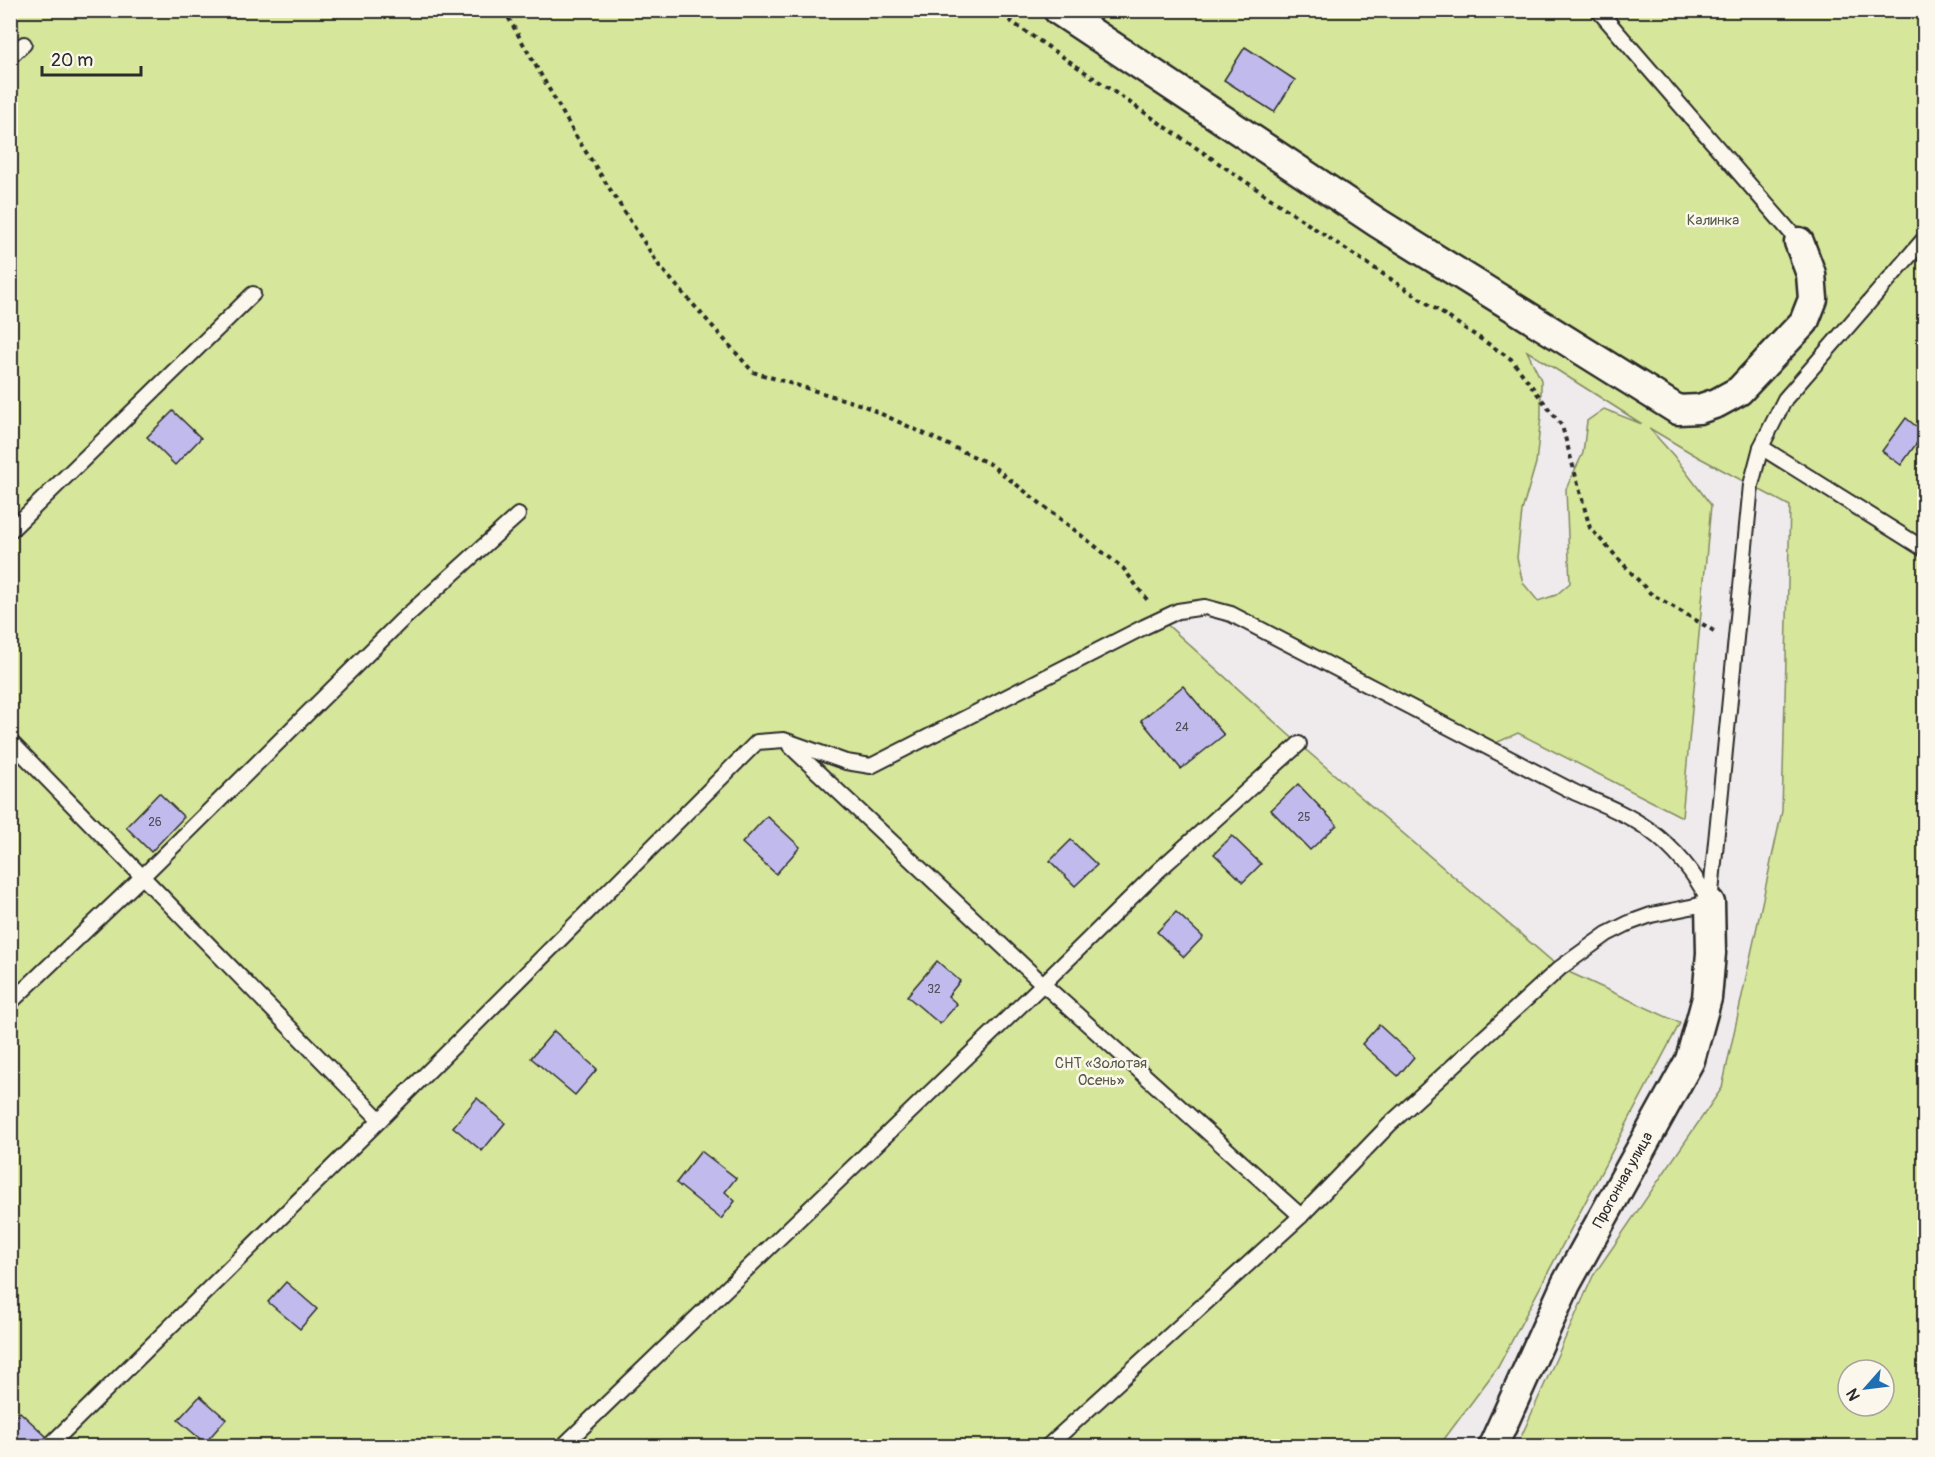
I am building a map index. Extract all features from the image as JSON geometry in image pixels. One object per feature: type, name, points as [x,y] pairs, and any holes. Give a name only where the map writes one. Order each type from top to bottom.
[{"type":"street","points":[[1058,10],[1378,223],[1678,410],[1699,409],[1717,404],[1739,391],[1804,322],[1813,298],[1811,274],[1799,242]]},
{"type":"street","name":"Прогонная улица","points":[[1492,1446],[1566,1284],[1690,1060],[1707,998],[1711,953],[1710,903]]},
{"type":"lane","points":[[1598,10],[1799,242]]},
{"type":"lane","points":[[10,57],[24,44]]},
{"type":"lane","points":[[1710,903],[1751,485],[1761,447],[1785,399],[1924,239]]},
{"type":"lane","points":[[10,531],[253,294]]},
{"type":"lane","points":[[1761,447],[1924,549]]},
{"type":"lane","points":[[10,1003],[142,877],[401,621],[518,515]]},
{"type":"lane","points":[[49,1446],[380,1120],[756,742],[784,740],[846,762],[871,766],[1161,619],[1178,611],[1205,607],[1231,614],[1649,829],[1700,883],[1710,903]]},
{"type":"lane","points":[[784,740],[1043,984],[1301,1216]]},
{"type":"lane","points":[[10,741],[380,1120]]},
{"type":"lane","points":[[563,1446],[1159,870],[1299,744]]},
{"type":"lane","points":[[1048,1446],[1301,1216],[1391,1124],[1560,968],[1607,934],[1629,923],[1671,910],[1710,903]]},
{"type":"path","points":[[504,10],[577,138],[660,267],[753,372],[862,405],[990,464],[1123,568],[1161,619]]},
{"type":"path","points":[[994,10],[1511,359],[1562,426],[1590,528],[1650,593],[1736,643]]},
{"type":"green space","points":[[10,11],[1924,11],[1924,1446],[1517,1446],[1593,1276],[1722,1088],[1782,811],[1790,506],[1649,428],[1674,456],[1711,505],[1682,817],[1518,733],[1487,747],[1205,607],[1161,619],[1299,744],[1560,968],[1680,1023],[1498,1367],[1439,1446],[11,1446]],"holes":[[[1527,351],[1642,424],[1604,409],[1587,421],[1583,453],[1566,489],[1570,583],[1556,595],[1538,601],[1523,583],[1517,558],[1522,511],[1536,463],[1541,416],[1541,380]]]},
{"type":"building","points":[[1245,47],[1295,80],[1274,112],[1224,80]]},
{"type":"building","points":[[173,411],[201,438],[175,465],[147,437]]},
{"type":"building","points":[[1906,418],[1924,433],[1901,465],[1882,451]]},
{"type":"building","points":[[1183,686],[1224,735],[1181,769],[1141,720]]},
{"type":"building","points":[[1298,784],[1337,825],[1310,850],[1271,810]]},
{"type":"building","points":[[159,793],[184,817],[151,852],[126,827]]},
{"type":"building","points":[[767,816],[800,847],[776,874],[742,843]]},
{"type":"building","points":[[1232,836],[1261,864],[1243,882],[1214,854]]},
{"type":"building","points":[[1071,840],[1097,865],[1075,886],[1050,861]]},
{"type":"building","points":[[1176,912],[1203,937],[1184,957],[1157,932]]},
{"type":"building","points":[[937,961],[960,981],[948,996],[957,1004],[940,1024],[907,996]]},
{"type":"building","points":[[1379,1025],[1414,1057],[1398,1076],[1362,1044]]},
{"type":"building","points":[[554,1031],[597,1069],[575,1095],[531,1058]]},
{"type":"building","points":[[477,1098],[505,1123],[482,1151],[453,1127]]},
{"type":"building","points":[[701,1151],[736,1178],[725,1192],[735,1201],[721,1219],[676,1183]]},
{"type":"building","points":[[286,1282],[317,1309],[300,1329],[268,1302]]},
{"type":"building","points":[[200,1396],[226,1419],[205,1443],[178,1420]]},
{"type":"building","points":[[20,1412],[47,1437],[37,1446],[10,1446],[10,1421]]},
{"type":"park label","name":"Калинка","points":[[1713,220]]},
{"type":"park label","name":"СНТ «Золотая Осень»","points":[[1101,1072]]}]
